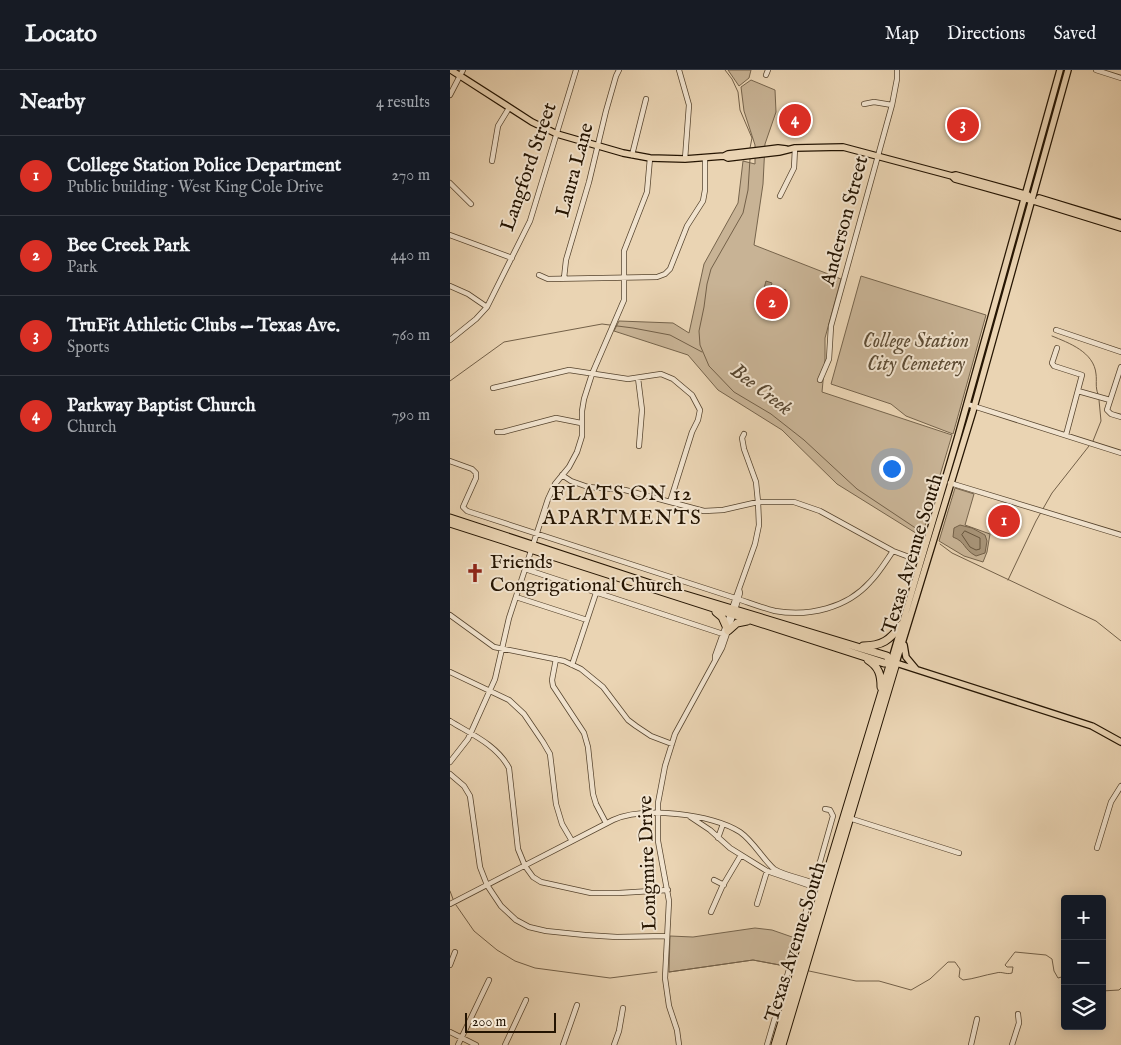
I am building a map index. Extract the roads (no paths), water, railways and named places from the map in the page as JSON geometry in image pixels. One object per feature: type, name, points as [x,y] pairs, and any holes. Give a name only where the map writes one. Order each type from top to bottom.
[{"type":"highway","points":[[450,518],[532,548],[707,607],[732,612],[753,621],[885,663],[894,662]]},
{"type":"highway","points":[[450,523],[732,612],[856,646],[887,656],[894,662]]},
{"type":"highway","points":[[707,607],[720,615],[725,630],[741,621],[753,621]]},
{"type":"highway","points":[[856,646],[875,646],[884,643],[894,636],[901,625]]},
{"type":"highway","points":[[862,656],[873,663],[879,672],[881,694]]},
{"type":"highway","name":"Texas Avenue South","points":[[782,1045],[881,694],[894,662]]},
{"type":"highway","name":"Texas Avenue South","points":[[775,1045],[849,818],[894,662]]},
{"type":"highway","points":[[784,1017],[788,1025]]},
{"type":"main road","points":[[451,70],[461,73],[509,108],[540,127],[557,134],[632,155],[650,158],[724,156],[728,158],[779,152],[795,148],[843,147],[879,155],[952,176],[955,179],[1089,213],[1120,224]]},
{"type":"main road","name":"Texas Avenue South","points":[[894,662],[901,625],[967,404],[1060,70]]},
{"type":"main road","name":"Texas Avenue South","points":[[894,662],[903,641],[952,484],[1068,70]]},
{"type":"main road","points":[[1032,198],[1106,223],[1120,224]]},
{"type":"main road","points":[[1078,214],[1089,213]]},
{"type":"main road","points":[[1003,276],[1010,278]]},
{"type":"main road","points":[[928,534],[930,540],[926,556],[928,562]]},
{"type":"main road","points":[[920,561],[923,566],[919,578],[921,585]]},
{"type":"main road","points":[[903,641],[906,657],[918,670]]},
{"type":"main road","points":[[894,662],[1092,726],[1121,742]]},
{"type":"street","name":"Langford Street","points":[[450,340],[476,319],[487,307],[535,210],[576,70]]},
{"type":"street","name":"Laura Lane","points":[[564,278],[566,260],[589,182],[606,111],[619,70]]},
{"type":"street","points":[[679,70],[689,105],[685,158]]},
{"type":"street","name":"Anderson Street","points":[[820,380],[829,359],[831,326],[892,105],[897,70]]},
{"type":"street","points":[[1096,70],[1121,78]]},
{"type":"street","points":[[450,95],[461,73]]},
{"type":"street","points":[[632,155],[646,99]]},
{"type":"street","points":[[864,104],[874,102],[892,105]]},
{"type":"street","points":[[492,161],[498,126],[509,108]]},
{"type":"street","points":[[780,196],[794,168],[795,148]]},
{"type":"street","points":[[450,762],[471,734],[495,679],[509,618],[548,499],[577,452],[582,436],[582,411],[592,374],[624,300],[624,252],[647,192],[650,158]]},
{"type":"street","points":[[539,275],[548,279],[657,277],[665,274],[670,269],[687,226],[704,197],[705,158]]},
{"type":"street","points":[[450,183],[471,204]]},
{"type":"street","points":[[450,235],[512,258]]},
{"type":"street","points":[[450,286],[468,294],[487,307]]},
{"type":"street","points":[[1056,330],[1121,352]]},
{"type":"street","points":[[1057,348],[1052,363],[1054,366],[1082,375],[1066,435]]},
{"type":"street","points":[[1121,368],[1108,412],[1121,417]]},
{"type":"street","points":[[493,388],[569,370],[628,378],[638,378],[654,374],[673,379],[692,395],[699,406],[698,420],[692,432],[670,502]]},
{"type":"street","points":[[638,378],[642,410],[638,446]]},
{"type":"street","points":[[1078,391],[1110,400]]},
{"type":"street","points":[[967,404],[1121,453]]},
{"type":"street","points":[[497,432],[556,418],[581,423]]},
{"type":"street","name":"Longmire Drive","points":[[679,1045],[677,1030],[666,995],[664,972],[668,890],[658,842],[660,786],[672,744],[683,718],[715,661],[757,534],[758,502],[754,476],[744,449],[742,438],[744,434]]},
{"type":"street","points":[[450,461],[472,469],[476,473],[476,478],[463,508],[467,511],[767,609],[790,613],[812,612],[849,599],[869,583],[893,551]]},
{"type":"street","points":[[562,475],[571,481],[588,487],[625,490],[694,509],[714,511],[758,502],[788,502],[806,505],[893,551],[920,561]]},
{"type":"street","points":[[944,482],[1121,535]]},
{"type":"street","points":[[525,569],[596,593],[725,630]]},
{"type":"street","points":[[572,665],[596,593]]},
{"type":"street","points":[[516,597],[587,620]]},
{"type":"street","points":[[450,615],[489,644],[502,649],[556,659],[572,665],[598,682],[628,720],[651,736],[672,744]]},
{"type":"street","points":[[556,659],[552,680],[553,686],[584,733],[588,747],[593,794],[606,823]]},
{"type":"street","points":[[450,672],[509,700],[518,707],[547,748],[551,762],[556,804],[562,824],[572,841]]},
{"type":"street","points":[[450,721],[494,748],[508,768],[518,849],[525,866],[533,877],[541,882],[591,893],[668,890]]},
{"type":"street","points":[[450,774],[464,786],[470,796],[480,867],[487,885],[510,916],[529,927],[546,931],[584,935],[666,936]]},
{"type":"street","points":[[1097,848],[1111,802],[1121,786]]},
{"type":"street","name":"Texas Avenue South","points":[[767,1045],[833,816],[830,810],[825,809]]},
{"type":"street","points":[[450,904],[606,823],[621,816],[632,814],[700,816],[724,824],[740,832],[774,869],[814,885]]},
{"type":"street","points":[[688,816],[702,824],[741,855],[767,871],[826,888]]},
{"type":"street","points":[[849,818],[959,853]]},
{"type":"street","points":[[718,838],[724,824]]},
{"type":"street","points":[[753,862],[759,854]]},
{"type":"street","points":[[711,912],[741,855]]},
{"type":"street","points":[[757,904],[767,871]]},
{"type":"street","points":[[714,880],[724,885]]},
{"type":"street","points":[[450,965],[455,952]]},
{"type":"street","points":[[458,1045],[489,980]]},
{"type":"street","points":[[505,1045],[526,1000]]},
{"type":"street","points":[[563,1045],[577,1006]]},
{"type":"street","points":[[614,1045],[619,1031],[623,1008]]},
{"type":"street","points":[[1012,1045],[1019,1022],[1018,1014]]},
{"type":"street","points":[[776,1015],[784,1017]]},
{"type":"street","points":[[971,1045],[977,1019]]},
{"type":"street","points":[[450,1032],[476,1045]]},
{"type":"water","points":[[766,281],[772,283],[771,286],[786,290],[784,298],[763,292]]},
{"type":"water","points":[[960,525],[972,528],[985,535],[987,541],[985,553],[976,556],[953,537],[954,528]]},
{"type":"waterway","name":"Bee Creek","points":[[725,70],[738,92],[740,110],[752,138],[750,148]]},
{"type":"waterway","name":"Bee Creek","points":[[750,159],[748,190],[743,213],[711,269],[707,284],[699,331],[700,345],[709,366],[734,392],[771,414],[804,440],[857,489],[923,533]]},
{"type":"waterway","points":[[450,381],[504,342],[602,324],[670,335],[702,352]]},
{"type":"waterway","points":[[1052,336],[1080,349],[1091,360],[1096,374],[1098,394]]},
{"type":"waterway","points":[[1093,441],[1101,421],[1099,400]]},
{"type":"waterway","points":[[1008,580],[1036,521],[1052,493],[1089,446]]},
{"type":"waterway","name":"Bee Creek","points":[[940,544],[952,553],[1096,621],[1121,641]]},
{"type":"waterway","points":[[450,891],[453,899]]},
{"type":"waterway","points":[[456,905],[474,931],[497,950],[515,961],[535,968],[610,978],[657,972]]},
{"type":"waterway","points":[[809,971],[856,981],[879,981],[911,990],[930,979],[948,962],[955,962],[960,969],[959,977],[963,980],[998,973],[1012,973],[1013,967],[1005,965],[1015,952],[1046,955],[1052,959],[1054,971],[1058,978],[1061,977]]},
{"type":"waterway","points":[[669,972],[753,960],[785,966]]},
{"type":"waterway","points":[[1106,991],[1119,990],[1121,988]]},
{"type":"place","name":"Parkway Baptist Church","points":[[795,120]]},
{"type":"place","name":"TruFit Athletic Clubs — Texas Ave.","points":[[963,125]]},
{"type":"place","name":"Bee Creek Park","points":[[772,303]]},
{"type":"place","name":"College Station Police Department","points":[[1004,521]]},
{"type":"place","name":"Friends Congrigational Church","points":[[475,573]]},
{"type":"district","name":"FLATS ON 12 APARTMENTS","points":[[622,506]]},
{"type":"park label","name":"College Station City Cemetery","points":[[916,352]]}]
